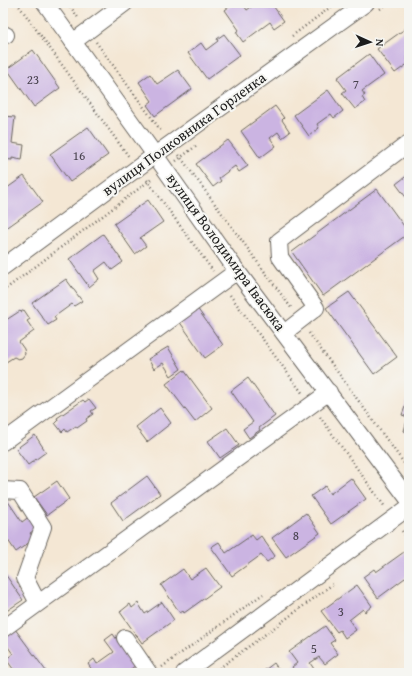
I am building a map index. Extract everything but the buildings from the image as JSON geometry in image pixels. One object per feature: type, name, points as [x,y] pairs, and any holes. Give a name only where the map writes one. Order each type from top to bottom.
[{"type":"street","name":"вулиця Володимира Івасюка","points":[[44,3],[155,154],[237,271],[409,500]]},
{"type":"street","points":[[73,42],[125,3]]},
{"type":"street","name":"вулиця Полковника Горленка","points":[[3,267],[155,154],[371,8]]},
{"type":"street","points":[[284,334],[316,308],[280,257],[279,241],[409,143]]},
{"type":"street","points":[[3,442],[237,271]]},
{"type":"street","points":[[3,629],[329,392]]},
{"type":"street","points":[[3,490],[20,491],[43,526],[25,578],[38,603]]},
{"type":"street","points":[[184,673],[409,507]]},
{"type":"street","points":[[125,638],[150,673]]},
{"type":"path","points":[[68,3],[409,470]]},
{"type":"path","points":[[371,8],[389,3]]},
{"type":"path","points":[[3,291],[200,143]]},
{"type":"path","points":[[397,537],[403,532]]},
{"type":"path","points":[[213,673],[333,584]]},
{"type":"path","points":[[3,665],[8,673]]}]
